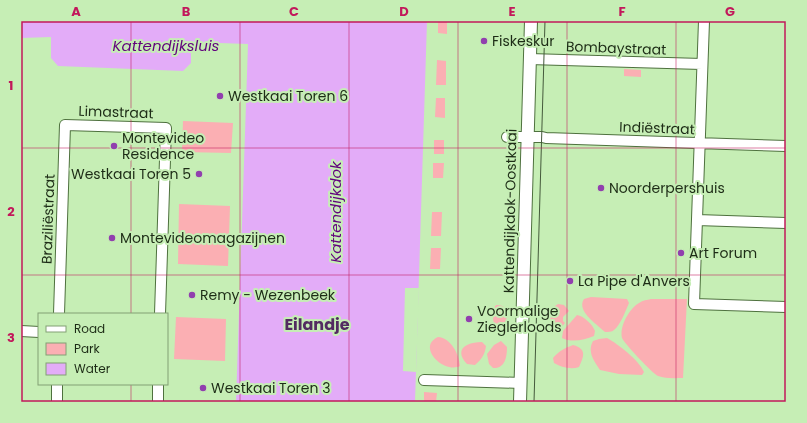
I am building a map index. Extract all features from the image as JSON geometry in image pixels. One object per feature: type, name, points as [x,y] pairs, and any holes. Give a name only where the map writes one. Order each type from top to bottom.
[{"type":"street","name":"Kattendijkdok-Oostkaai","points":[[520,402],[531,21]]},
{"type":"street","points":[[704,21],[694,304],[786,307]]},
{"type":"street","name":"Bombaystraat","points":[[529,59],[702,64]]},
{"type":"street","name":"Limastraat","points":[[65,125],[166,128],[160,313]]},
{"type":"street","name":"Braziliëstraat","points":[[59,313],[65,125]]},
{"type":"street","name":"Indiëstraat","points":[[507,137],[786,146]]},
{"type":"street","points":[[697,220],[786,223]]},
{"type":"street","points":[[21,331],[38,332]]},
{"type":"street","points":[[424,380],[521,383]]},
{"type":"street","points":[[57,385],[57,402]]},
{"type":"street","points":[[158,385],[158,402]]},
{"type":"green space","points":[[438,21],[447,21],[447,34],[438,33]]},
{"type":"green space","points":[[437,60],[446,61],[446,85],[436,85]]},
{"type":"green space","points":[[624,69],[641,70],[641,77],[624,76]]},
{"type":"green space","points":[[436,98],[445,98],[445,118],[435,117]]},
{"type":"green space","points":[[183,121],[233,123],[231,153],[182,152]]},
{"type":"green space","points":[[434,140],[444,140],[444,154],[434,154]]},
{"type":"green space","points":[[433,163],[444,163],[443,178],[433,178]]},
{"type":"green space","points":[[179,204],[230,206],[228,266],[178,264]]},
{"type":"green space","points":[[432,212],[442,212],[441,236],[431,236]]},
{"type":"green space","points":[[431,248],[441,248],[440,269],[430,269]]},
{"type":"green space","points":[[591,297],[627,299],[629,303],[625,314],[613,331],[605,332],[585,313],[582,304],[584,299]]},
{"type":"green space","points":[[651,299],[687,299],[683,378],[658,376],[639,358],[622,338],[622,328],[629,313],[640,302]]},
{"type":"green space","points":[[558,304],[564,305],[569,311],[563,317],[563,321],[565,323],[559,330],[554,330],[549,315],[552,308]]},
{"type":"green space","points":[[496,305],[504,308],[507,314],[505,323],[498,330],[495,328],[493,319],[493,310]]},
{"type":"green space","points":[[577,315],[585,319],[590,324],[595,331],[594,336],[578,340],[566,340],[562,338],[563,331]]},
{"type":"green space","points":[[176,317],[226,319],[225,361],[174,359]]},
{"type":"green space","points":[[438,337],[447,340],[454,347],[460,366],[447,366],[440,363],[431,353],[430,347],[432,341]]},
{"type":"green space","points":[[607,338],[617,344],[638,362],[644,372],[642,375],[619,374],[600,370],[592,356],[591,345],[593,341]]},
{"type":"green space","points":[[501,341],[507,347],[506,358],[500,367],[493,368],[489,364],[487,354],[494,345]]},
{"type":"green space","points":[[482,342],[486,346],[484,354],[475,365],[467,364],[461,354],[464,347],[471,343]]},
{"type":"green space","points":[[573,345],[581,349],[583,353],[579,367],[566,368],[554,363],[553,358],[555,356],[562,350]]},
{"type":"green space","points":[[424,392],[437,393],[436,402],[424,402]]},
{"type":"water","name":"Kattendijkdok","points":[[21,21],[427,21],[415,402],[236,402],[248,44],[191,42],[191,63],[183,71],[58,66],[51,58],[51,37],[21,38]]},
{"type":"pier","points":[[405,288],[419,288],[416,372],[403,371]]},
{"type":"tram line","points":[[534,402],[545,21]]},
{"type":"place","name":"Fiskeskur","points":[[484,41]]},
{"type":"place","name":"Westkaai Toren 6","points":[[220,96]]},
{"type":"place","name":"Montevideo Residence","points":[[114,146]]},
{"type":"place","name":"Westkaai Toren 5","points":[[199,174]]},
{"type":"place","name":"Noorderpershuis","points":[[601,188]]},
{"type":"place","name":"Montevideomagazijnen","points":[[112,238]]},
{"type":"place","name":"Art Forum","points":[[681,253]]},
{"type":"place","name":"La Pipe d'Anvers","points":[[570,281]]},
{"type":"place","name":"Remy - Wezenbeek","points":[[192,295]]},
{"type":"place","name":"Voormalige Zieglerloods","points":[[469,319]]},
{"type":"place","name":"Westkaai Toren 3","points":[[203,388]]},
{"type":"district","name":"Eilandje","points":[[317,324]]},
{"type":"water label","name":"Kattendijksluis","points":[[166,45]]}]
